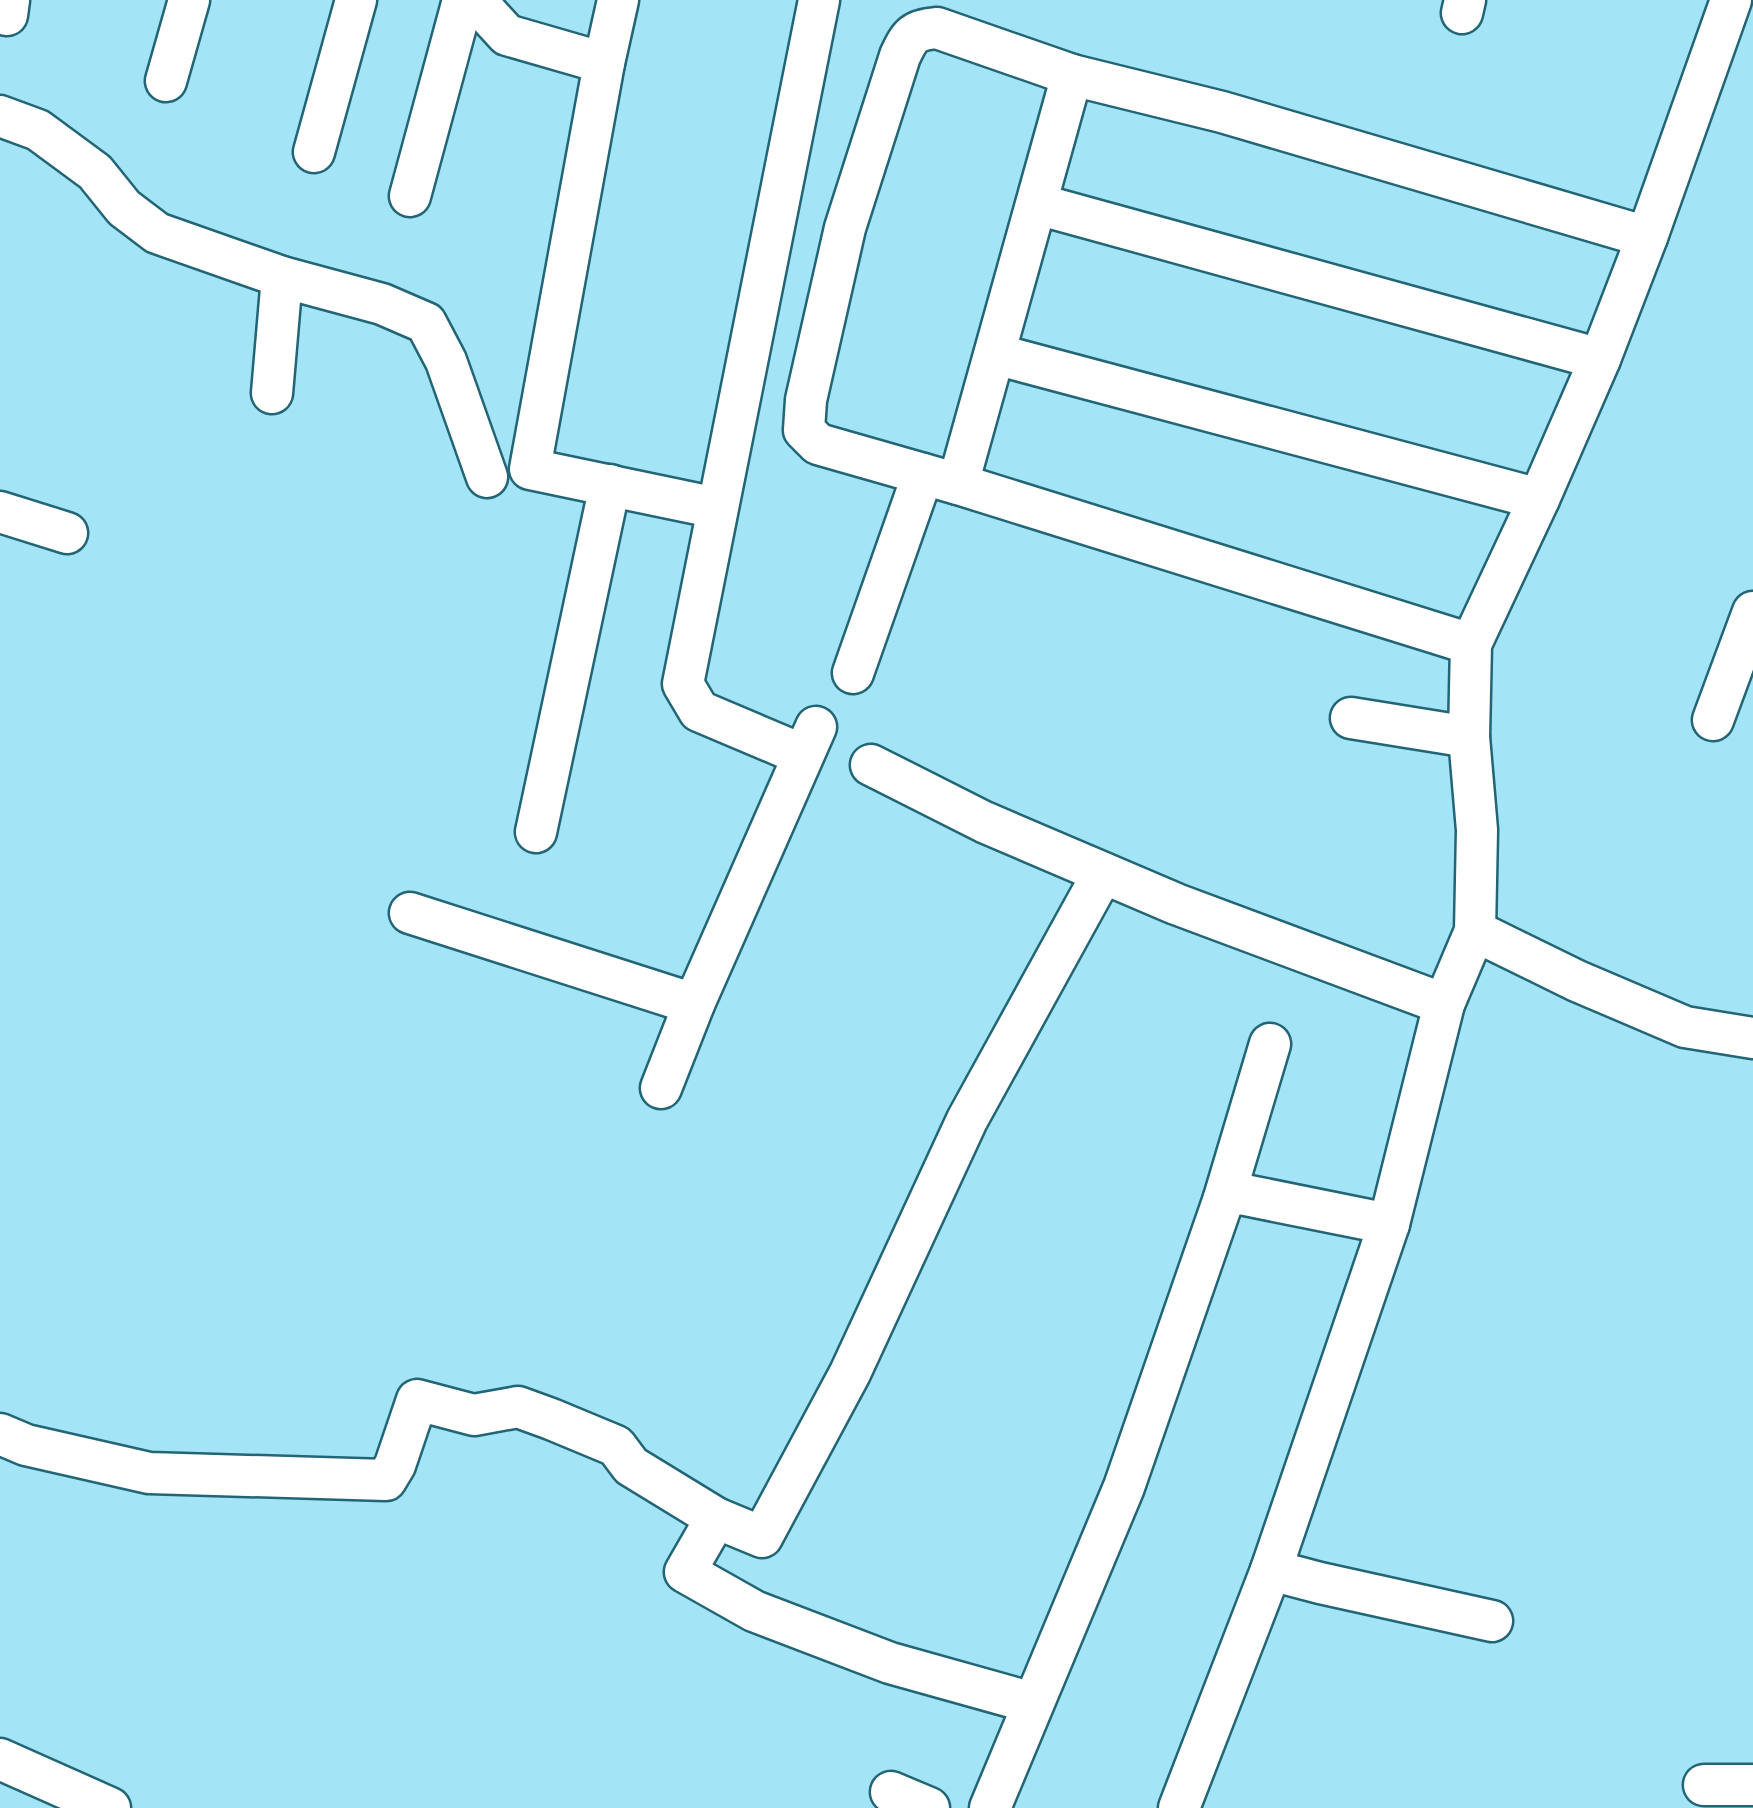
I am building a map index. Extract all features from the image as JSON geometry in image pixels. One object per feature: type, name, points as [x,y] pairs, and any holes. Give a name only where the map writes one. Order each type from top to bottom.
[{"type":"street","points":[[166,81],[189,0]]},
{"type":"street","points":[[314,152],[356,0]]},
{"type":"street","points":[[410,196],[463,0]]},
{"type":"street","points":[[475,0],[507,35],[604,62]]},
{"type":"street","points":[[618,0],[530,468],[716,508]]},
{"type":"street","points":[[661,1088],[809,741],[699,711],[683,684],[820,0]]},
{"type":"street","points":[[1179,1808],[1271,1570],[1389,1224],[1444,1004],[1474,930],[1477,830],[1468,738],[1471,644],[1600,359],[1648,237],[1731,0]]},
{"type":"street","points":[[1471,644],[818,444],[804,430],[806,400],[844,228],[900,56],[909,38],[923,29],[937,28],[1072,75],[1222,112],[1648,237]]},
{"type":"street","points":[[853,674],[995,354],[1072,75]]},
{"type":"street","points":[[0,116],[38,130],[95,172],[124,208],[157,233],[282,277],[382,304],[426,323],[446,361],[487,477]]},
{"type":"street","points":[[1037,204],[1600,359]]},
{"type":"street","points":[[272,393],[282,277]]},
{"type":"street","points":[[995,354],[1539,499]]},
{"type":"street","points":[[536,832],[610,486]]},
{"type":"street","points":[[0,512],[66,532]]},
{"type":"street","points":[[1713,720],[1753,612]]},
{"type":"street","points":[[1351,718],[1468,738]]},
{"type":"street","points":[[871,765],[984,822],[1176,904],[1444,1004]]},
{"type":"street","points":[[0,1434],[26,1445],[149,1473],[386,1480],[396,1465],[416,1400],[474,1415],[518,1407],[616,1446],[630,1466],[716,1518],[762,1536],[850,1374],[967,1120],[1103,873]]},
{"type":"street","points":[[410,914],[694,1004]]},
{"type":"street","points":[[1474,930],[1577,981],[1685,1027],[1753,1038]]},
{"type":"street","points":[[990,1808],[1124,1487],[1224,1198],[1270,1044]]},
{"type":"street","points":[[1224,1198],[1240,1194],[1389,1224]]},
{"type":"street","points":[[716,1518],[685,1572],[754,1611],[890,1664],[1033,1704]]},
{"type":"street","points":[[1271,1570],[1492,1620]]},
{"type":"street","points":[[1,1763],[110,1808]]},
{"type":"street","points":[[1704,1785],[1753,1785]]},
{"type":"street","points":[[890,1792],[929,1808]]}]
